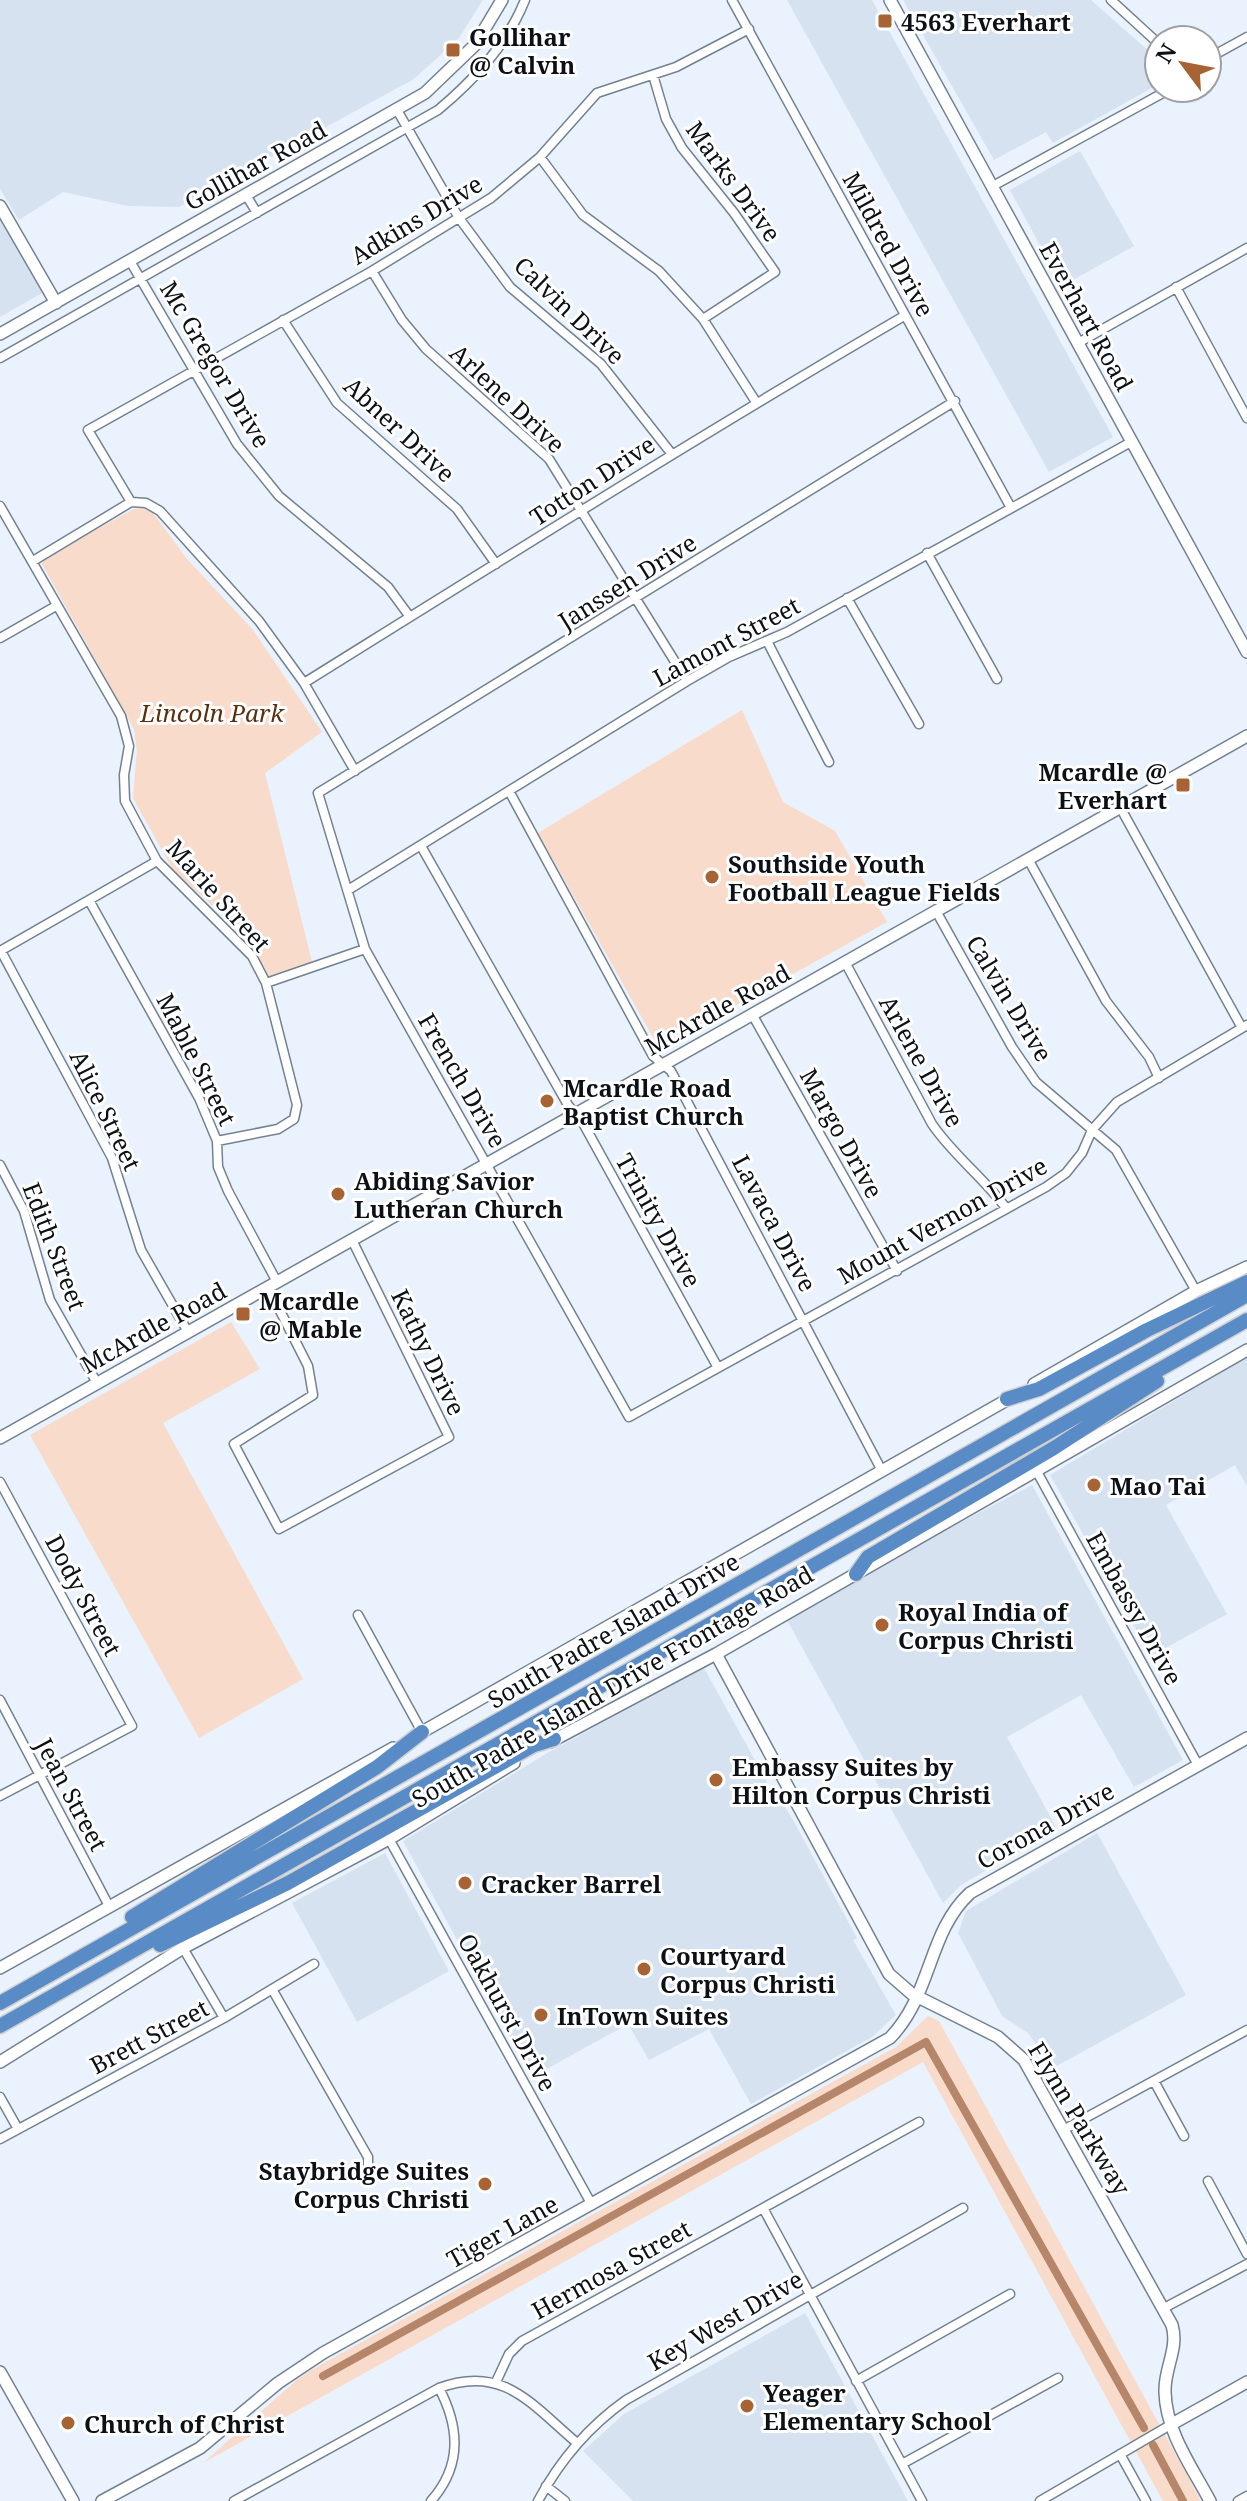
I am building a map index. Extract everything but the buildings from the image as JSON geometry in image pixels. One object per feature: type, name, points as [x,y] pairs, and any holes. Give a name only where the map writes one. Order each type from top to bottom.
[{"type":"highway","points":[[1007,1399],[1039,1389],[1147,1330],[1247,1282]]},
{"type":"highway","name":"South Padre Island Drive","points":[[0,2002],[1247,1295]]},
{"type":"highway","name":"South Padre Island Drive","points":[[0,2026],[1247,1320]]},
{"type":"highway","points":[[856,1574],[868,1557],[1100,1419],[1164,1376],[1180,1358]]},
{"type":"highway","points":[[0,2002],[258,1838],[377,1767],[422,1732]]},
{"type":"highway","points":[[136,1949],[162,1944],[288,1883],[534,1745],[554,1739]]},
{"type":"main road","name":"Gollihar Road","points":[[0,334],[425,93],[461,61],[490,23],[502,0]]},
{"type":"main road","name":"Everhart Road","points":[[890,0],[1247,652]]},
{"type":"main road","points":[[0,206],[56,303]]},
{"type":"main road","name":"McArdle Road","points":[[0,1438],[1247,736]]},
{"type":"main road","points":[[0,1968],[422,1732],[1196,1291],[1247,1267]]},
{"type":"main road","name":"South Padre Island Drive Frontage Road","points":[[0,2062],[183,1948],[389,1839],[554,1739],[716,1654],[1247,1350]]},
{"type":"main road","name":"Flynn Parkway","points":[[716,1654],[879,1960],[901,1986],[919,1999],[1009,2044],[1024,2060],[1065,2129],[1164,2308],[1175,2336],[1165,2392],[1174,2435],[1210,2501]]},
{"type":"main road","name":"Corona Drive","points":[[919,1999],[944,1926],[954,1907],[970,1893],[1247,1738]]},
{"type":"main road","name":"Tiger Lane","points":[[102,2501],[200,2448],[278,2383],[323,2353],[890,2038],[919,1999]]},
{"type":"main road","points":[[0,2372],[73,2501]]},
{"type":"main road","points":[[1172,2424],[1247,2382]]},
{"type":"street","points":[[0,358],[438,110],[473,79],[504,39],[525,0]]},
{"type":"street","name":"Mildred Drive","points":[[732,0],[1010,506]]},
{"type":"street","points":[[1111,0],[1143,29]]},
{"type":"street","name":"Adkins Drive","points":[[131,502],[88,430],[372,271],[512,183],[540,157],[597,93],[694,59],[749,29]]},
{"type":"street","points":[[1223,50],[1247,37]]},
{"type":"street","name":"Marks Drive","points":[[653,75],[666,119],[682,148],[734,213],[775,272],[703,319]]},
{"type":"street","points":[[991,187],[1143,104]]},
{"type":"street","name":"Calvin Drive","points":[[397,110],[459,218],[510,287],[601,364],[671,453]]},
{"type":"street","points":[[540,157],[583,215],[659,271],[703,319],[756,402]]},
{"type":"street","points":[[246,195],[257,213]]},
{"type":"street","points":[[1078,343],[1247,248]]},
{"type":"street","name":"Mc Gregor Drive","points":[[130,261],[237,444],[279,496],[388,587],[410,617]]},
{"type":"street","name":"Arlene Drive","points":[[372,271],[402,320],[426,349],[538,448],[582,512],[687,681]]},
{"type":"street","points":[[1176,287],[1247,418]]},
{"type":"street","points":[[74,293],[84,311]]},
{"type":"street","name":"Totton Drive","points":[[304,683],[582,512],[671,453],[904,316]]},
{"type":"street","name":"Abner Drive","points":[[283,320],[337,403],[457,509],[496,564]]},
{"type":"street","name":"Janssen Drive","points":[[318,793],[955,401]]},
{"type":"street","name":"Lamont Street","points":[[348,890],[687,681],[847,598],[1131,442]]},
{"type":"street","points":[[33,561],[131,502],[146,503],[160,511],[259,621],[304,683],[355,771]]},
{"type":"street","name":"Marie Street","points":[[0,506],[121,716],[129,746],[124,775],[125,801],[157,861],[252,956],[266,983],[297,1105],[294,1119],[278,1129],[217,1141]]},
{"type":"street","points":[[927,553],[997,679]]},
{"type":"street","points":[[847,598],[919,724]]},
{"type":"street","points":[[0,638],[56,606]]},
{"type":"street","points":[[767,641],[829,762]]},
{"type":"street","name":"Lavaca Drive","points":[[509,791],[653,1056],[671,1071],[882,1471]]},
{"type":"street","name":"French Drive","points":[[318,793],[365,949],[629,1417]]},
{"type":"street","points":[[1120,807],[1244,1027]]},
{"type":"street","name":"Trinity Drive","points":[[421,846],[717,1366]]},
{"type":"street","points":[[1028,859],[1106,1001],[1149,1057],[1159,1078]]},
{"type":"street","points":[[0,951],[157,861]]},
{"type":"street","name":"Mable Street","points":[[90,902],[199,1098],[217,1141],[218,1167],[308,1366],[313,1395],[234,1444],[279,1529]]},
{"type":"street","name":"Calvin Drive","points":[[936,911],[1012,1047],[1036,1082],[1116,1150],[1196,1291]]},
{"type":"street","points":[[266,983],[365,949]]},
{"type":"street","name":"Alice Street","points":[[0,951],[112,1158],[141,1250],[188,1332]]},
{"type":"street","name":"Arlene Drive","points":[[845,962],[932,1124],[1006,1208]]},
{"type":"street","name":"Margo Drive","points":[[752,1014],[897,1271]]},
{"type":"street","name":"Mount Vernon Drive","points":[[629,1417],[717,1366],[897,1271],[1066,1173],[1082,1153],[1092,1130],[1117,1102],[1244,1027]]},
{"type":"street","name":"Edith Street","points":[[0,1165],[24,1211],[50,1300],[97,1383]]},
{"type":"street","name":"Kathy Drive","points":[[279,1529],[449,1437],[352,1240]]},
{"type":"street","name":"Embassy Drive","points":[[1036,1470],[1198,1765]]},
{"type":"street","name":"Dody Street","points":[[0,1482],[132,1726],[41,1775]]},
{"type":"street","points":[[358,1615],[422,1732]]},
{"type":"street","name":"Jean Street","points":[[0,1700],[109,1906]]},
{"type":"street","points":[[0,1796],[41,1775]]},
{"type":"street","name":"Oakhurst Drive","points":[[389,1839],[592,2205]]},
{"type":"street","points":[[183,1948],[224,2018]]},
{"type":"street","name":"Brett Street","points":[[0,2139],[224,2018],[314,1964]]},
{"type":"street","points":[[272,1989],[368,2157],[368,2180]]},
{"type":"street","points":[[1065,2129],[1247,2030]]},
{"type":"street","points":[[1154,2081],[1184,2136]]},
{"type":"street","points":[[0,2097],[18,2129]]},
{"type":"street","name":"Hermosa Street","points":[[496,2382],[509,2354],[522,2341],[919,2122]]},
{"type":"street","points":[[1208,2181],[1247,2254]]},
{"type":"street","points":[[763,2208],[922,2501]]},
{"type":"street","name":"Key West Drive","points":[[538,2501],[577,2443],[626,2400],[963,2208]]},
{"type":"street","points":[[1164,2308],[1247,2264]]},
{"type":"street","points":[[856,2381],[1010,2294]]},
{"type":"street","points":[[902,2464],[1058,2378]]},
{"type":"street","points":[[234,2501],[439,2388],[472,2379],[496,2382],[519,2394],[577,2443]]},
{"type":"street","points":[[431,2501],[451,2471],[456,2437],[454,2421],[439,2388]]},
{"type":"street","points":[[1040,2501],[1172,2424]]},
{"type":"street","points":[[1120,2454],[1146,2501]]},
{"type":"street","points":[[546,2486],[565,2501]]},
{"type":"street","points":[[1238,2501],[1247,2496]]},
{"type":"shaded area","points":[[0,0],[483,0],[459,38],[414,79],[179,207],[128,206],[63,192],[19,220],[0,189]]},
{"type":"shaded area","points":[[787,0],[872,0],[1113,437],[1049,472]]},
{"type":"shaded area","points":[[903,0],[1091,0],[1143,46],[1143,93],[1053,143],[1046,132],[994,160]]},
{"type":"shaded area","points":[[1080,151],[1134,246],[1062,286],[1010,190]]},
{"type":"shaded area","points":[[0,218],[42,293],[0,317]]},
{"type":"shaded area","points":[[1247,1357],[1247,1486],[1235,1465],[1166,1505],[1227,1614],[1151,1656],[1050,1475]]},
{"type":"shaded area","points":[[1032,1485],[1183,1760],[1134,1787],[1081,1695],[1007,1737],[1057,1829],[961,1885],[943,1903],[787,1620],[904,1552]]},
{"type":"shaded area","points":[[704,1668],[777,1800],[780,1799],[792,1818],[857,1938],[853,1940],[896,2015],[872,2037],[751,2104],[709,2029],[649,2060],[628,2024],[532,2077],[403,1841],[549,1752]]},
{"type":"shaded area","points":[[1097,1833],[1186,1995],[1053,2068],[1028,2033],[1002,2016],[958,1933],[966,1911]]},
{"type":"shaded area","points":[[385,1853],[449,1971],[357,2022],[292,1903]]},
{"type":"shaded area","name":"Yeager Elementary School","points":[[805,2313],[908,2501],[633,2501],[583,2451],[624,2414]]},
{"type":"green space","name":"Lincoln Park","points":[[143,508],[153,513],[187,559],[253,630],[322,732],[265,773],[312,962],[269,976],[248,938],[173,870],[133,798],[137,750],[134,729],[42,564],[44,558],[134,509]]},
{"type":"green space","name":"Southside Youth Football League Fields","points":[[742,710],[783,802],[835,831],[887,922],[659,1048],[538,833]]},
{"type":"green space","points":[[231,1322],[260,1369],[163,1423],[303,1679],[199,1738],[30,1435]]},
{"type":"green space","points":[[928,2016],[939,2021],[1201,2501],[1163,2501],[923,2062],[203,2463],[299,2378],[896,2047]]},
{"type":"waterway","points":[[323,2376],[926,2042],[1144,2428]]},
{"type":"waterway","points":[[1153,2445],[1183,2501]]},
{"type":"place","name":"4563 Everhart","points":[[885,21]]},
{"type":"place","name":"Gollihar @ Calvin","points":[[453,50]]},
{"type":"place","name":"Mcardle @ Everhart","points":[[1183,785]]},
{"type":"place","name":"Southside Youth Football League Fields","points":[[712,877]]},
{"type":"place","name":"Mcardle Road Baptist Church","points":[[547,1101]]},
{"type":"place","name":"Abiding Savior Lutheran Church","points":[[338,1194]]},
{"type":"place","name":"Mcardle @ Mable","points":[[243,1314]]},
{"type":"place","name":"Mao Tai","points":[[1094,1485]]},
{"type":"place","name":"Royal India of Corpus Christi","points":[[882,1625]]},
{"type":"place","name":"Embassy Suites by Hilton Corpus Christi","points":[[716,1780]]},
{"type":"place","name":"Cracker Barrel","points":[[465,1883]]},
{"type":"place","name":"Courtyard Corpus Christi","points":[[644,1969]]},
{"type":"place","name":"InTown Suites","points":[[541,2015]]},
{"type":"place","name":"Staybridge Suites Corpus Christi","points":[[485,2184]]},
{"type":"place","name":"Yeager Elementary School","points":[[747,2406]]},
{"type":"place","name":"Church of Christ","points":[[68,2423]]}]
